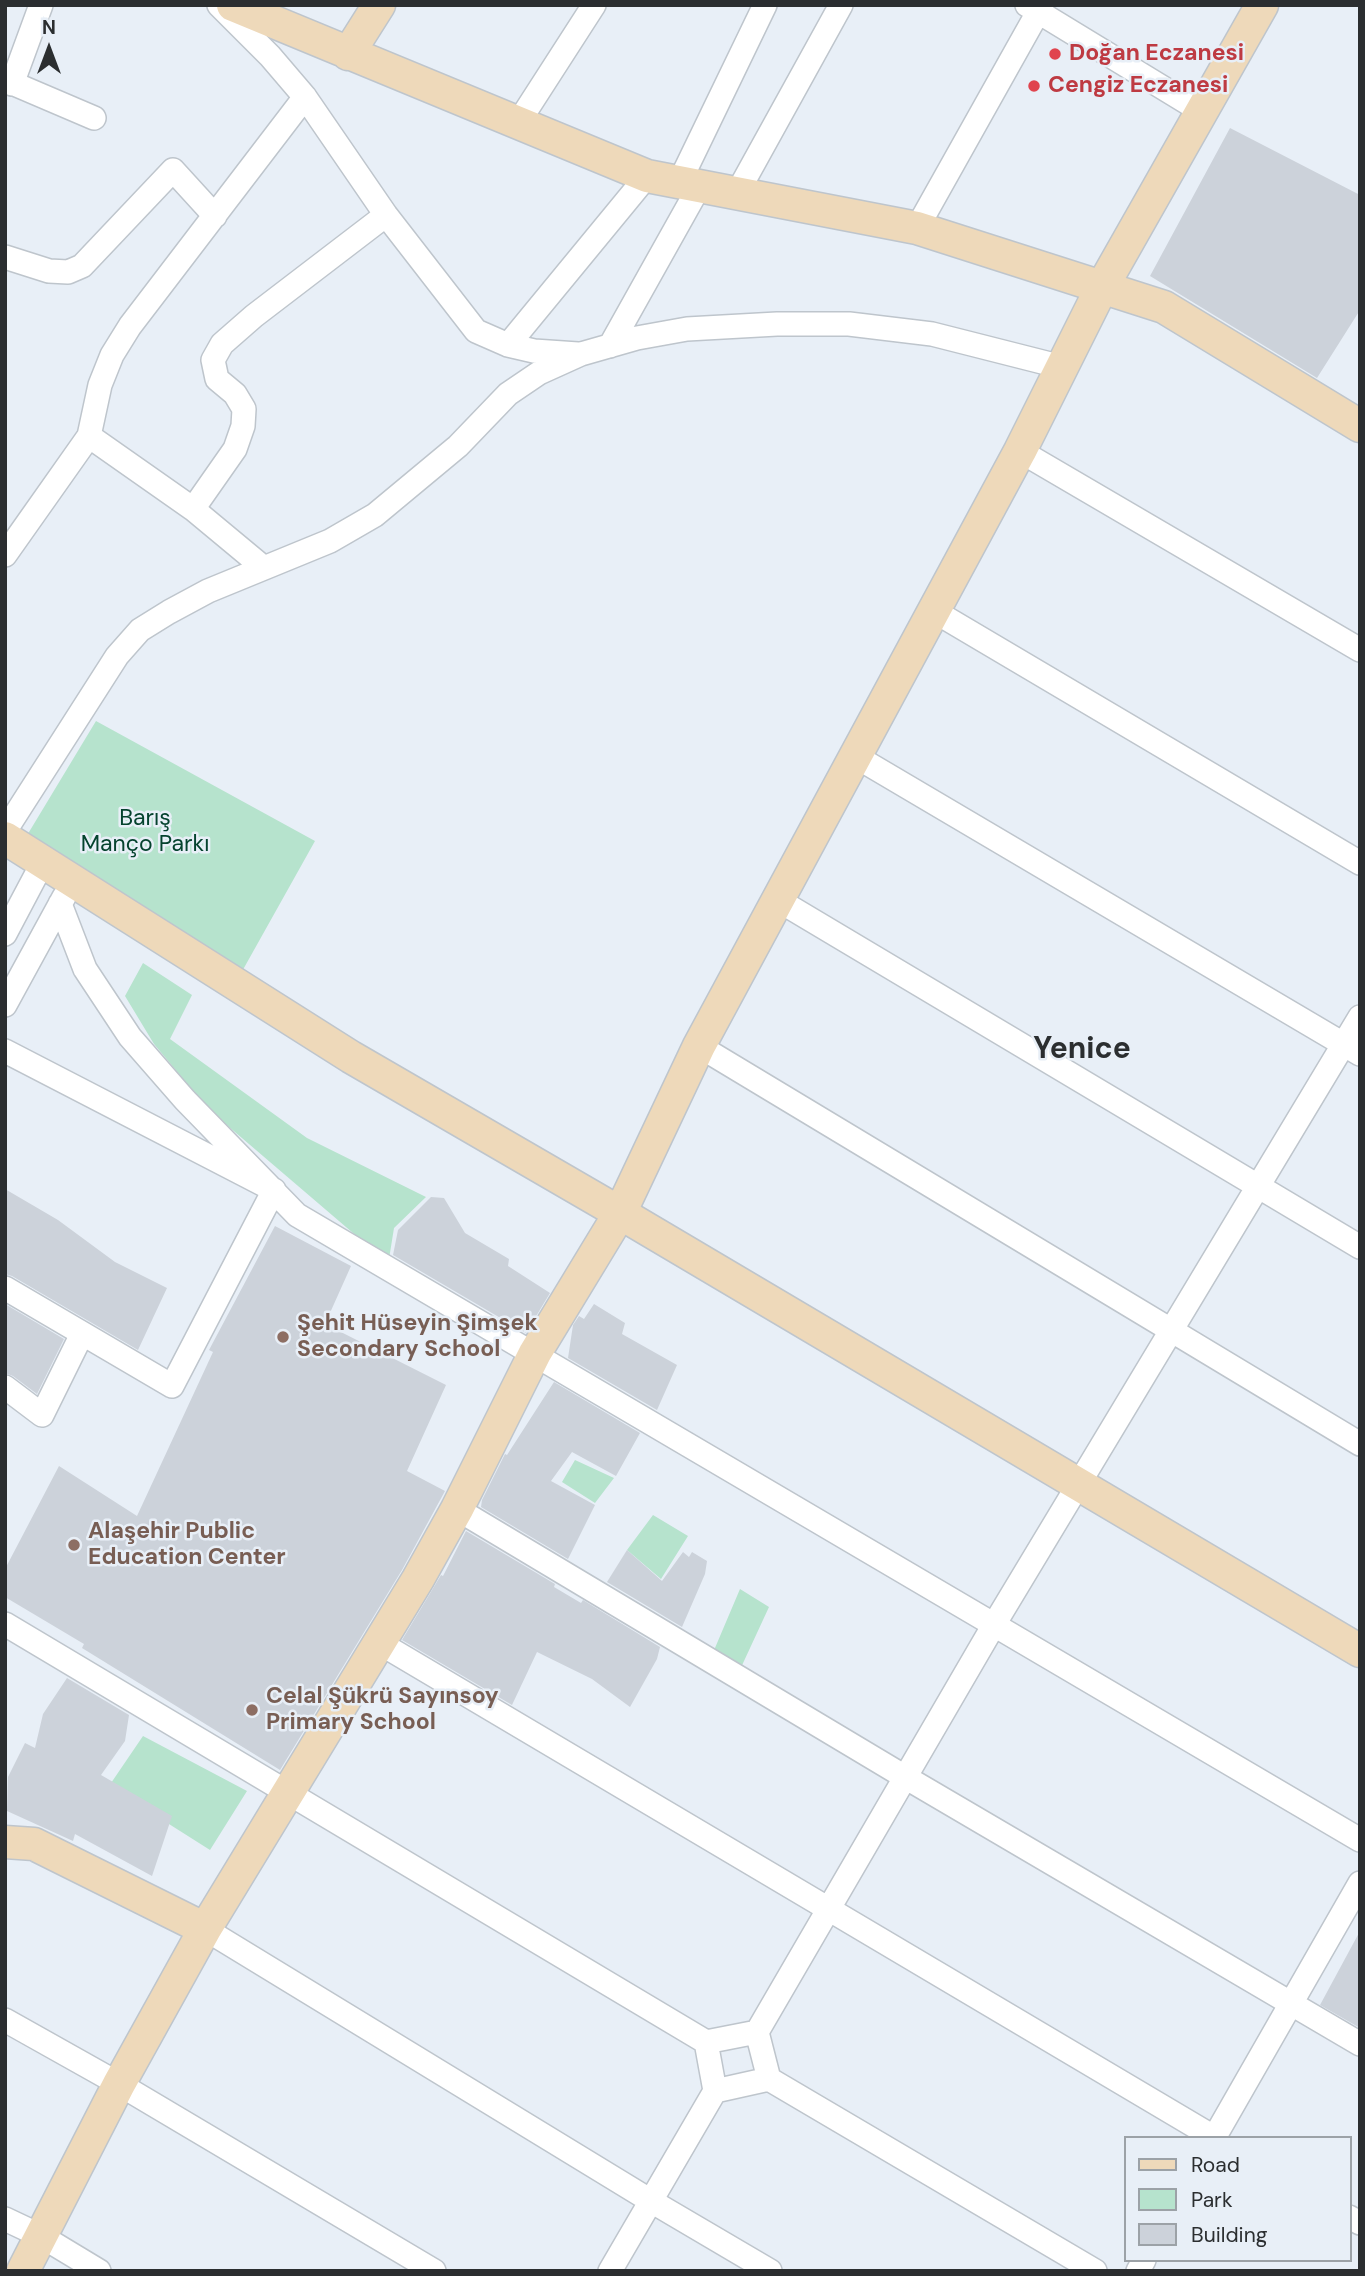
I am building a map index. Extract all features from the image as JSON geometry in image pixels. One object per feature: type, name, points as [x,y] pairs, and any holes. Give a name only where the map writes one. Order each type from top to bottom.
[{"type":"street","points":[[41,5],[9,82],[94,118]]},
{"type":"street","points":[[219,5],[270,56],[305,97],[387,215],[475,331],[508,345],[534,351],[581,354]]},
{"type":"street","points":[[233,5],[647,177],[917,228],[1164,307],[1360,426]]},
{"type":"street","points":[[348,54],[379,5]]},
{"type":"street","points":[[518,124],[594,5]]},
{"type":"street","points":[[610,346],[689,185],[765,5]]},
{"type":"street","points":[[736,195],[841,5]]},
{"type":"street","points":[[23,2271],[119,2084],[205,1928],[290,1792],[457,1510],[535,1353],[620,1213],[699,1046],[1020,451],[1101,289],[1262,5]]},
{"type":"street","points":[[917,228],[1036,8],[1201,111]]},
{"type":"street","points":[[5,555],[89,436],[100,385],[112,355],[130,326],[305,97]]},
{"type":"street","points":[[5,257],[50,271],[68,272],[82,266],[173,170],[215,216]]},
{"type":"street","points":[[508,345],[647,177]]},
{"type":"street","points":[[193,509],[235,449],[243,426],[244,409],[235,394],[217,379],[213,360],[222,344],[254,316],[387,215]]},
{"type":"street","points":[[5,831],[117,656],[140,630],[208,591],[330,541],[375,515],[458,446],[508,394],[539,373],[581,354],[638,338],[687,329],[777,324],[849,324],[932,334],[1062,367]]},
{"type":"street","points":[[89,436],[193,509],[264,568]]},
{"type":"street","points":[[1020,451],[1360,650]]},
{"type":"street","points":[[934,611],[1360,863]]},
{"type":"street","points":[[855,756],[1352,1049]]},
{"type":"street","points":[[5,838],[43,862],[66,893],[85,969],[130,1037],[185,1100],[298,1215],[1360,1839]]},
{"type":"street","points":[[5,934],[43,862]]},
{"type":"street","points":[[5,1005],[66,893]]},
{"type":"street","points":[[66,893],[620,1213],[1360,1651]]},
{"type":"street","points":[[778,900],[1360,1247]]},
{"type":"street","points":[[769,2079],[757,2032],[995,1623],[1258,1185],[1352,1049],[1360,1017]]},
{"type":"street","points":[[699,1046],[1360,1444]]},
{"type":"street","points":[[5,1051],[274,1190]]},
{"type":"street","points":[[5,1288],[172,1386],[274,1190]]},
{"type":"street","points":[[5,1387],[42,1415],[82,1334]]},
{"type":"street","points":[[457,1510],[1360,2044]]},
{"type":"street","points":[[5,1624],[706,2042],[757,2032]]},
{"type":"street","points":[[378,1642],[1211,2136]]},
{"type":"street","points":[[5,1842],[34,1844],[205,1928],[770,2271]]},
{"type":"street","points":[[1215,2136],[1360,1883]]},
{"type":"street","points":[[5,2020],[119,2084],[434,2271]]},
{"type":"street","points":[[610,2271],[715,2091],[706,2042]]},
{"type":"street","points":[[715,2091],[769,2079],[1095,2271]]},
{"type":"street","points":[[5,2219],[41,2236],[99,2271]]},
{"type":"green space","name":"Barış Manço Parkı","points":[[96,721],[315,841],[240,975],[23,842]]},
{"type":"green space","points":[[143,963],[192,995],[170,1039],[307,1138],[426,1197],[394,1228],[389,1259],[360,1239],[208,1109],[154,1044],[125,996]]},
{"type":"green space","points":[[575,1460],[614,1478],[595,1503],[562,1482]]},
{"type":"green space","points":[[653,1515],[688,1536],[661,1579],[627,1550]]},
{"type":"green space","points":[[740,1589],[769,1607],[738,1674],[712,1655]]},
{"type":"green space","points":[[143,1736],[247,1791],[210,1850],[109,1786]]},
{"type":"building","points":[[1230,128],[1360,195],[1360,310],[1317,378],[1150,276]]},
{"type":"building","points":[[5,1189],[58,1220],[115,1262],[167,1288],[138,1350],[5,1274]]},
{"type":"building","points":[[431,1197],[444,1198],[465,1233],[509,1259],[508,1266],[550,1293],[526,1333],[393,1255],[398,1230]]},
{"type":"building","points":[[275,1226],[351,1266],[325,1324],[446,1385],[407,1471],[445,1491],[402,1570],[280,1770],[82,1648],[84,1644],[5,1597],[5,1569],[59,1466],[137,1516],[213,1352],[209,1350]]},
{"type":"building","points":[[5,1304],[64,1339],[37,1394],[5,1373]]},
{"type":"building","points":[[594,1304],[625,1323],[622,1334],[677,1365],[657,1410],[568,1358],[573,1325],[579,1316],[584,1319]]},
{"type":"building","points":[[554,1382],[640,1433],[616,1476],[572,1452],[551,1481],[595,1505],[568,1559],[481,1507],[505,1454],[507,1455]]},
{"type":"building","points":[[466,1531],[555,1584],[554,1587],[581,1603],[583,1600],[660,1647],[657,1659],[630,1707],[592,1679],[537,1652],[512,1705],[402,1640],[441,1575],[443,1576]]},
{"type":"building","points":[[627,1550],[662,1581],[683,1552],[689,1557],[692,1552],[707,1561],[705,1574],[682,1627],[607,1582]]},
{"type":"building","points":[[67,1678],[129,1715],[125,1741],[101,1775],[172,1816],[152,1876],[75,1834],[73,1841],[7,1811],[8,1777],[25,1743],[35,1748],[43,1714]]},
{"type":"building","points":[[1360,1931],[1360,2028],[1320,2005]]},
{"type":"place","name":"Doğan Eczanesi","points":[[1055,54]]},
{"type":"place","name":"Cengiz Eczanesi","points":[[1034,86]]},
{"type":"place","name":"Şehit Hüseyin Şimşek Secondary School","points":[[283,1337]]},
{"type":"place","name":"Alaşehir Public Education Center","points":[[74,1545]]},
{"type":"place","name":"Celal Şükrü Sayınsoy Primary School","points":[[252,1710]]},
{"type":"district","name":"Yenice","points":[[1082,1050]]}]
